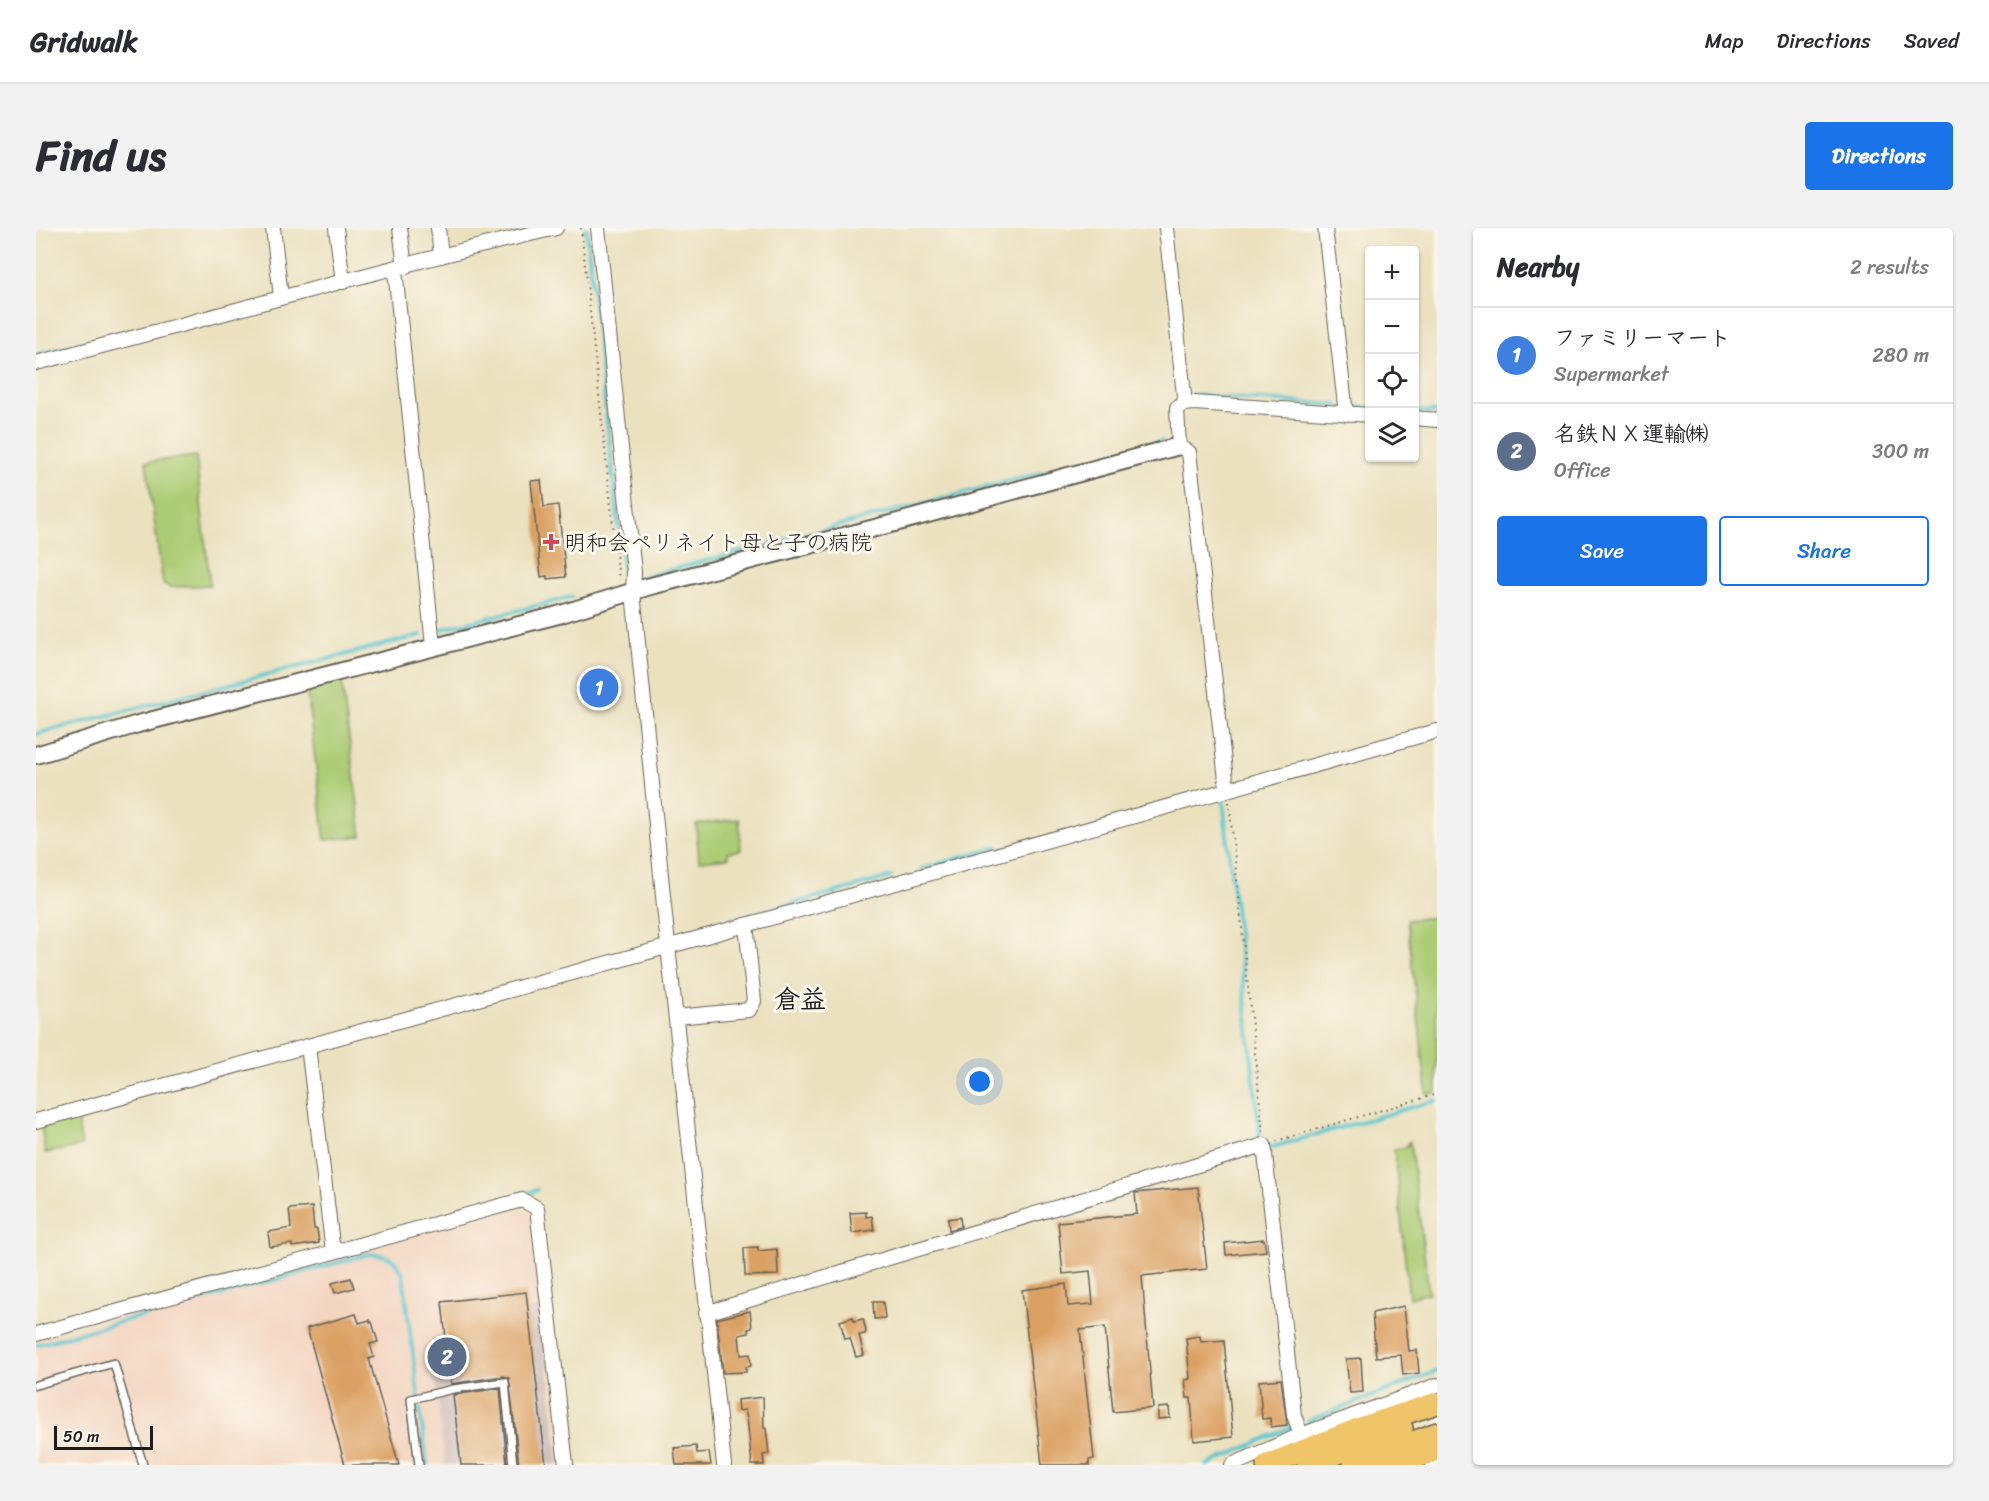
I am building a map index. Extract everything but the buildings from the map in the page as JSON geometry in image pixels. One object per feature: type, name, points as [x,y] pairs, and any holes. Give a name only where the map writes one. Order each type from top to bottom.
[{"type":"highway","points":[[1267,1465],[1363,1427],[1437,1403]]},
{"type":"highway","points":[[1308,1465],[1437,1415]]},
{"type":"highway","points":[[1354,1465],[1437,1433]]},
{"type":"highway","points":[[1397,1465],[1437,1450]]},
{"type":"street","points":[[273,228],[281,293]]},
{"type":"street","points":[[336,228],[343,278]]},
{"type":"street","points":[[400,228],[400,268],[433,646]]},
{"type":"street","points":[[438,228],[441,252]]},
{"type":"street","points":[[36,363],[183,326],[281,293],[343,278],[400,268],[441,252],[503,234],[556,228]]},
{"type":"street","points":[[598,228],[634,572],[626,590],[664,947],[676,1017],[724,1465]]},
{"type":"street","points":[[1166,228],[1185,404]]},
{"type":"street","points":[[1325,228],[1346,414]]},
{"type":"street","points":[[1179,446],[1177,408],[1185,404],[1365,415]]},
{"type":"street","points":[[1419,418],[1437,420]]},
{"type":"street","points":[[36,755],[138,724],[558,615],[626,590],[1179,446],[1189,452],[1227,789]]},
{"type":"street","points":[[36,1121],[1437,731]]},
{"type":"street","points":[[676,1017],[748,1010],[754,1001],[746,925]]},
{"type":"street","points":[[308,1046],[333,1252]]},
{"type":"street","points":[[706,1313],[1261,1145],[1294,1415],[1301,1435]]},
{"type":"street","points":[[36,1334],[522,1200],[537,1208],[566,1465]]},
{"type":"street","points":[[1232,1465],[1301,1435],[1437,1385]]},
{"type":"lane","points":[[36,1385],[114,1363],[144,1465]]},
{"type":"lane","points":[[419,1465],[411,1399],[453,1389],[505,1382],[513,1465]]},
{"type":"path","points":[[581,228],[626,590]]},
{"type":"path","points":[[1227,789],[1261,1145],[1437,1094]]},
{"type":"shaded area","points":[[519,1206],[533,1214],[561,1465],[36,1465],[36,1340]]},
{"type":"shaded area","points":[[541,1308],[558,1465],[445,1465],[434,1368],[490,1361],[485,1318]]},
{"type":"green space","points":[[196,456],[210,585],[170,587],[163,584],[146,462]]},
{"type":"green space","points":[[339,678],[342,685],[362,836],[325,840],[307,693],[309,686]]},
{"type":"green space","points":[[739,819],[741,850],[728,852],[728,858],[699,861],[696,824]]},
{"type":"green space","points":[[1436,917],[1437,1092],[1427,1095],[1407,920]]},
{"type":"green space","points":[[76,1114],[82,1146],[45,1153],[41,1124]]},
{"type":"green space","points":[[1410,1141],[1429,1293],[1409,1298],[1394,1149],[1406,1147]]},
{"type":"waterway","points":[[512,231],[526,228]]},
{"type":"waterway","points":[[586,228],[624,576]]},
{"type":"waterway","points":[[36,355],[146,327]]},
{"type":"waterway","points":[[1188,395],[1338,405]]},
{"type":"waterway","points":[[1352,406],[1365,407]]},
{"type":"waterway","points":[[1419,411],[1437,412]]},
{"type":"waterway","points":[[644,577],[1162,441]]},
{"type":"waterway","points":[[442,629],[572,597]]},
{"type":"waterway","points":[[36,734],[421,635]]},
{"type":"waterway","points":[[1223,799],[1261,1144]]},
{"type":"waterway","points":[[921,869],[998,847]]},
{"type":"waterway","points":[[677,935],[891,877]]},
{"type":"waterway","points":[[1269,1148],[1437,1100]]},
{"type":"waterway","points":[[520,1195],[537,1190]]},
{"type":"waterway","points":[[36,1345],[369,1254],[386,1256],[398,1265],[403,1275],[427,1465]]},
{"type":"waterway","points":[[1308,1421],[1437,1371]]},
{"type":"waterway","points":[[1290,1420],[1291,1430]]},
{"type":"waterway","points":[[1207,1465],[1291,1427]]},
{"type":"place","name":"明和会ペリネイト母と子の病院","points":[[551,542]]},
{"type":"place","name":"ファミリーマート","points":[[599,688]]},
{"type":"place","name":"名鉄ＮＸ運輸㈱","points":[[447,1357]]},
{"type":"district","name":"倉益","points":[[800,999]]}]
